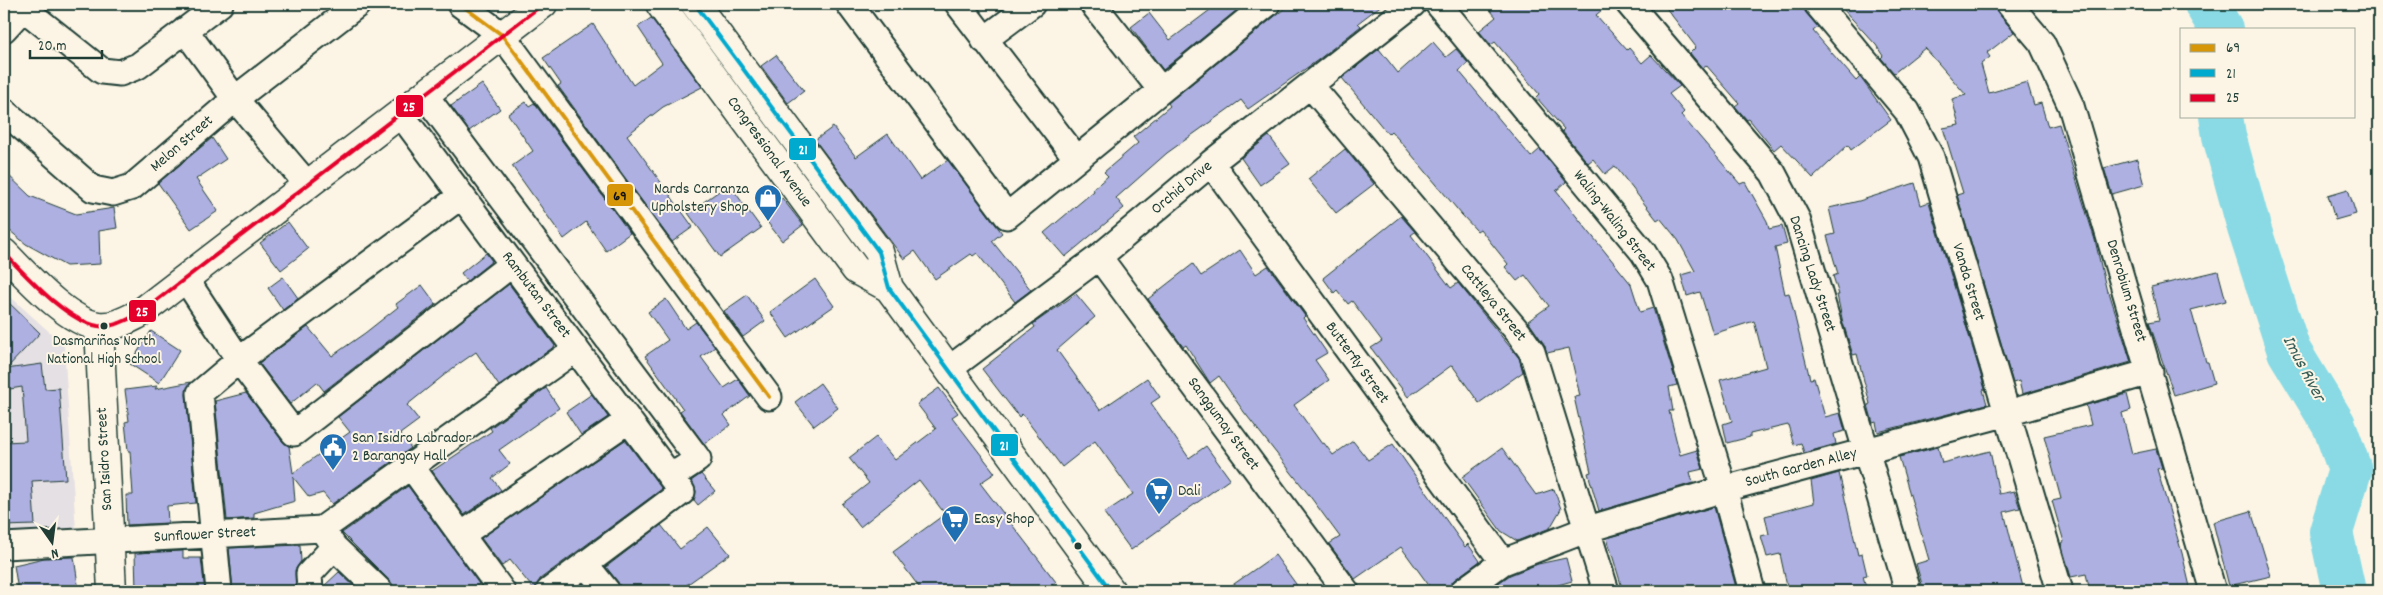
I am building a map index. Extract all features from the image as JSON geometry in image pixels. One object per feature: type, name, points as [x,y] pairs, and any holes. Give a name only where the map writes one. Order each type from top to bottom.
[{"type":"main road","points":[[4,254],[68,313],[98,326],[119,324],[139,314],[543,4]]},
{"type":"main road","name":"Congressional Avenue","points":[[660,4],[856,270],[889,288]]},
{"type":"main road","name":"Congressional Avenue","points":[[696,4],[879,252],[889,288],[1111,591]]},
{"type":"main road","name":"San Isidro Street","points":[[98,326],[112,591]]},
{"type":"street","points":[[4,29],[22,5],[102,70],[120,74],[138,66],[220,4]]},
{"type":"street","name":"Melon Street","points":[[4,111],[94,189],[113,193],[132,187],[235,98],[358,4]]},
{"type":"street","points":[[460,4],[502,35],[769,397]]},
{"type":"street","points":[[958,4],[1077,159]]},
{"type":"street","points":[[984,40],[1032,4]]},
{"type":"street","points":[[1093,4],[1161,90]]},
{"type":"street","name":"Orchid Drive","points":[[949,369],[1099,257],[1211,163],[1413,4]]},
{"type":"street","name":"Waling-Waling Street","points":[[1438,4],[1643,252],[1660,280],[1724,489],[1752,591]]},
{"type":"street","name":"Dancing Lady Street","points":[[1629,4],[1772,173],[1796,219],[1908,591]]},
{"type":"street","name":"Vanda Street","points":[[1817,4],[1907,111],[1931,156],[2060,591]]},
{"type":"street","name":"Denrobium Street","points":[[2009,4],[2042,43],[2071,106],[2150,372],[2212,591]]},
{"type":"street","points":[[861,8],[1006,216],[1161,90],[1260,6]]},
{"type":"street","points":[[184,30],[235,98],[307,184]]},
{"type":"street","name":"Cattleya Street","points":[[1311,86],[1518,332],[1532,352],[1606,591]]},
{"type":"street","points":[[424,94],[698,459],[672,476],[682,492],[549,591]]},
{"type":"street","name":"Rambutan Street","points":[[400,113],[672,476]]},
{"type":"street","name":"Butterfly Street","points":[[1211,163],[1503,562]]},
{"type":"street","points":[[219,591],[200,397],[203,390],[239,360],[462,196]]},
{"type":"street","name":"Sanggumay Street","points":[[1099,257],[1346,591]]},
{"type":"street","points":[[185,278],[239,360],[294,433],[512,264]]},
{"type":"street","points":[[310,591],[309,574],[328,538],[411,466],[576,349]]},
{"type":"street","name":"South Garden Alley","points":[[1463,591],[1503,562],[1588,529],[1724,489],[2008,413],[2150,372]]},
{"type":"street","points":[[461,536],[629,420]]},
{"type":"street","points":[[411,466],[502,591]]},
{"type":"street","name":"Sunflower Street","points":[[4,546],[215,535],[328,538]]},
{"type":"street","points":[[328,538],[380,591]]},
{"type":"street","points":[[586,565],[607,591]]},
{"type":"shaded area","name":"Dasmariñas North National High School","points":[[4,291],[64,345],[76,531],[4,533]]},
{"type":"building","points":[[1218,4],[1243,5],[1163,70],[1131,27],[1149,13],[1170,40]]},
{"type":"building","points":[[1290,4],[1383,4],[1358,23],[1361,26],[1318,60],[1248,109],[1241,100],[1167,153],[1116,198],[1124,208],[1065,257],[1044,233],[1094,191],[1093,189],[1108,176],[1104,172],[1138,143],[1133,137],[1170,106],[1168,103]]},
{"type":"building","points":[[1485,4],[1609,4],[1596,15],[1627,50],[1629,48],[1642,63],[1651,55],[1680,86],[1669,94],[1684,112],[1681,115],[1740,184],[1745,182],[1767,221],[1769,229],[1782,226],[1787,244],[1775,247],[1785,294],[1789,293],[1810,379],[1814,378],[1825,417],[1840,413],[1845,431],[1834,434],[1836,444],[1804,453],[1801,443],[1794,445],[1788,425],[1750,434],[1750,437],[1727,443],[1723,424],[1732,421],[1720,380],[1766,367],[1754,321],[1713,334],[1700,292],[1687,296],[1681,275],[1695,271],[1678,240],[1660,218],[1657,220],[1615,166],[1605,174],[1593,159],[1588,163],[1562,131],[1564,129],[1536,97],[1539,94],[1495,42],[1491,45],[1479,31],[1496,17]]},
{"type":"building","points":[[1663,4],[1803,4],[1806,13],[1818,27],[1813,31],[1856,81],[1860,77],[1891,120],[1851,150],[1848,145],[1813,178],[1781,144],[1774,150],[1749,119],[1747,120],[1735,106],[1739,103],[1706,65],[1702,68],[1690,53],[1696,47]]},
{"type":"building","points":[[1836,4],[1994,4],[1998,13],[2014,32],[1987,53],[1990,57],[1981,64],[1989,93],[2027,82],[2034,105],[2041,103],[2048,127],[2059,124],[2095,240],[2107,292],[2109,292],[2131,362],[2022,394],[2019,381],[2013,383],[1957,195],[1963,193],[1943,128],[1959,125],[1952,99],[1966,95],[1925,48],[1894,73],[1881,58],[1883,56],[1876,45]]},
{"type":"building","points":[[651,18],[702,87],[663,107],[627,135],[693,227],[672,242],[558,86],[561,84],[543,58],[593,24],[633,85],[662,63],[638,27]]},
{"type":"building","points":[[1433,42],[1446,57],[1456,49],[1468,63],[1459,71],[1531,157],[1540,149],[1566,182],[1556,191],[1631,284],[1640,312],[1653,308],[1677,385],[1669,387],[1673,411],[1669,411],[1680,455],[1697,450],[1703,469],[1690,472],[1693,483],[1599,511],[1588,473],[1591,472],[1574,397],[1580,396],[1569,348],[1547,353],[1544,344],[1528,321],[1549,306],[1525,275],[1517,281],[1505,267],[1508,264],[1480,229],[1477,231],[1462,215],[1391,131],[1388,134],[1342,78],[1379,49],[1398,73]]},
{"type":"building","points":[[776,55],[804,91],[788,103],[761,66]]},
{"type":"building","points":[[482,84],[500,109],[469,131],[451,106]]},
{"type":"building","points":[[526,102],[529,106],[534,103],[630,233],[606,251],[586,222],[564,239],[512,166],[533,151],[508,114]]},
{"type":"building","points":[[833,127],[856,157],[888,134],[920,180],[948,160],[1002,233],[992,241],[1031,290],[1015,302],[977,253],[973,256],[971,254],[935,279],[915,251],[904,259],[815,140]]},
{"type":"building","points":[[1269,136],[1290,164],[1260,185],[1241,158]]},
{"type":"building","points":[[212,138],[226,159],[196,179],[218,211],[191,229],[158,183]]},
{"type":"building","points":[[1345,149],[1374,184],[1336,213],[1308,179]]},
{"type":"building","points":[[2137,159],[2144,185],[2112,194],[2104,168]]},
{"type":"building","points":[[4,171],[30,196],[76,214],[114,208],[117,228],[99,231],[100,264],[66,266],[26,244],[4,226]]},
{"type":"building","points":[[1915,183],[1921,205],[1929,202],[1985,389],[1983,390],[1987,404],[1878,432],[1876,422],[1873,423],[1868,405],[1870,404],[1857,354],[1853,355],[1843,323],[1837,295],[1839,295],[1833,276],[1838,274],[1827,236],[1835,234],[1829,208],[1859,201]]},
{"type":"building","points":[[729,184],[761,228],[720,257],[688,213]]},
{"type":"building","points":[[2348,189],[2356,214],[2335,220],[2328,195]]},
{"type":"building","points":[[782,198],[803,225],[782,241],[761,214]]},
{"type":"building","points":[[1401,216],[1415,232],[1411,235],[1451,288],[1458,283],[1519,358],[1523,372],[1479,403],[1452,365],[1408,397],[1371,348],[1382,341],[1352,301],[1348,304],[1337,290],[1334,293],[1323,278]]},
{"type":"building","points":[[288,222],[308,249],[281,270],[260,243]]},
{"type":"building","points":[[1240,250],[1256,274],[1268,266],[1305,316],[1303,318],[1327,353],[1315,360],[1329,380],[1294,405],[1322,444],[1324,443],[1333,455],[1353,441],[1368,460],[1393,444],[1465,547],[1468,544],[1480,561],[1454,580],[1449,591],[1433,591],[1401,547],[1355,579],[1329,544],[1340,537],[1309,495],[1244,412],[1219,376],[1210,383],[1186,345],[1183,347],[1148,299],[1193,264],[1201,276]]},
{"type":"building","points":[[486,253],[492,261],[467,281],[461,273]]},
{"type":"building","points":[[2218,271],[2226,301],[2191,310],[2214,383],[2174,395],[2149,322],[2159,320],[2151,287]]},
{"type":"building","points":[[283,277],[298,298],[283,310],[268,288]]},
{"type":"building","points":[[815,279],[834,306],[788,338],[770,312]]},
{"type":"building","points":[[509,284],[555,346],[499,386],[476,352],[453,368],[407,405],[419,420],[400,434],[411,448],[332,504],[323,493],[309,497],[293,477],[295,501],[254,513],[254,518],[227,520],[215,401],[246,393],[283,442],[289,446],[293,473],[350,432],[338,417]]},
{"type":"building","points":[[422,285],[436,304],[324,391],[317,382],[290,404],[259,363],[308,327],[332,356],[398,307],[396,304]]},
{"type":"building","points":[[1076,294],[1095,317],[1057,350],[1100,410],[1147,378],[1160,397],[1151,403],[1189,458],[1206,446],[1230,479],[1131,550],[1104,513],[1133,494],[1095,441],[1062,467],[1022,414],[1019,417],[982,369],[1035,327],[1033,324]]},
{"type":"building","points":[[747,295],[765,321],[743,337],[724,311]]},
{"type":"building","points":[[4,298],[40,333],[6,369],[42,364],[45,389],[59,388],[66,479],[32,481],[35,525],[4,526],[4,442],[26,441],[22,387],[4,390]]},
{"type":"building","points":[[666,299],[686,329],[696,322],[715,347],[701,357],[724,388],[738,379],[750,396],[724,415],[731,425],[704,444],[680,411],[683,409],[645,356],[668,340],[648,312]]},
{"type":"building","points":[[151,331],[180,350],[159,383],[130,364]]},
{"type":"building","points":[[191,382],[186,394],[196,503],[167,506],[168,523],[127,525],[126,495],[133,495],[130,451],[128,451],[125,422],[129,421],[125,390],[157,386],[155,389]]},
{"type":"building","points":[[820,383],[838,408],[814,426],[795,402]]},
{"type":"building","points":[[546,388],[559,408],[499,450],[510,464],[492,478],[501,490],[464,515],[432,471],[492,431],[490,428]]},
{"type":"building","points":[[939,388],[958,413],[952,417],[995,473],[980,483],[1056,582],[1044,591],[922,591],[893,552],[945,514],[919,480],[860,527],[842,504],[869,483],[849,458],[876,437],[895,460],[936,429],[917,404]]},
{"type":"building","points":[[592,394],[608,417],[581,435],[566,412]]},
{"type":"building","points":[[2127,394],[2131,410],[2122,413],[2132,454],[2156,449],[2162,468],[2157,469],[2182,553],[2191,591],[2090,591],[2086,574],[2071,577],[2061,543],[2064,542],[2052,501],[2061,499],[2044,436],[2091,425],[2086,405]]},
{"type":"building","points":[[625,440],[662,489],[540,579],[535,591],[510,560],[502,566],[481,538]]},
{"type":"building","points":[[1938,447],[1942,463],[1990,451],[1999,494],[2014,491],[2020,508],[2004,512],[2024,591],[1924,591],[1916,564],[1929,560],[1899,457]]},
{"type":"building","points":[[1502,448],[1536,495],[1554,489],[1561,509],[1550,528],[1517,541],[1501,531],[1462,477]]},
{"type":"building","points":[[1839,473],[1858,555],[1862,554],[1867,575],[1863,576],[1867,591],[1788,591],[1780,554],[1767,557],[1761,536],[1769,534],[1765,516],[1814,503],[1811,481]]},
{"type":"building","points":[[701,474],[715,491],[698,505],[694,500],[696,491],[691,481]]},
{"type":"building","points":[[408,486],[479,584],[471,591],[394,591],[390,581],[342,533]]},
{"type":"building","points":[[1714,507],[1737,591],[1623,591],[1607,538]]},
{"type":"building","points":[[2251,511],[2271,576],[2229,586],[2213,522]]},
{"type":"building","points":[[661,525],[680,549],[708,527],[730,554],[678,591],[621,591],[618,582],[606,567]]},
{"type":"building","points":[[300,545],[301,561],[295,570],[296,591],[233,591],[229,548]]},
{"type":"building","points":[[183,551],[183,558],[201,558],[205,591],[136,591],[135,553]]},
{"type":"building","points":[[1275,555],[1301,591],[1224,591]]},
{"type":"building","points":[[74,557],[79,591],[18,591],[14,565],[44,558]]},
{"type":"building","points":[[1566,558],[1572,581],[1537,591],[1487,591],[1510,575],[1538,564]]},
{"type":"building","points":[[339,572],[359,591],[324,591],[324,586]]},
{"type":"building","points":[[583,584],[589,591],[573,591]]},
{"type":"waterway","name":"Imus River","points":[[2206,4],[2220,28]]},
{"type":"waterway","name":"Imus River","points":[[2221,118],[2224,136],[2249,228],[2289,351],[2334,425],[2350,470],[2331,532],[2344,591]]},
{"type":"transit line","name":"69","points":[[460,4],[502,35],[769,397]]},
{"type":"transit line","name":"25","points":[[4,253],[35,285],[73,316],[98,326],[114,325],[130,319],[543,4]]},
{"type":"transit line","name":"21","points":[[695,4],[879,252],[889,288],[1111,591]]},
{"type":"place","name":"Nards Carranza Upholstery Shop","points":[[768,222]]},
{"type":"place","name":"Dasmariñas North National High School","points":[[104,326]]},
{"type":"place","name":"San Isidro Labrador 2 Barangay Hall","points":[[333,471]]},
{"type":"place","name":"Dali","points":[[1159,515]]},
{"type":"place","name":"Easy Shop","points":[[955,543]]}]
